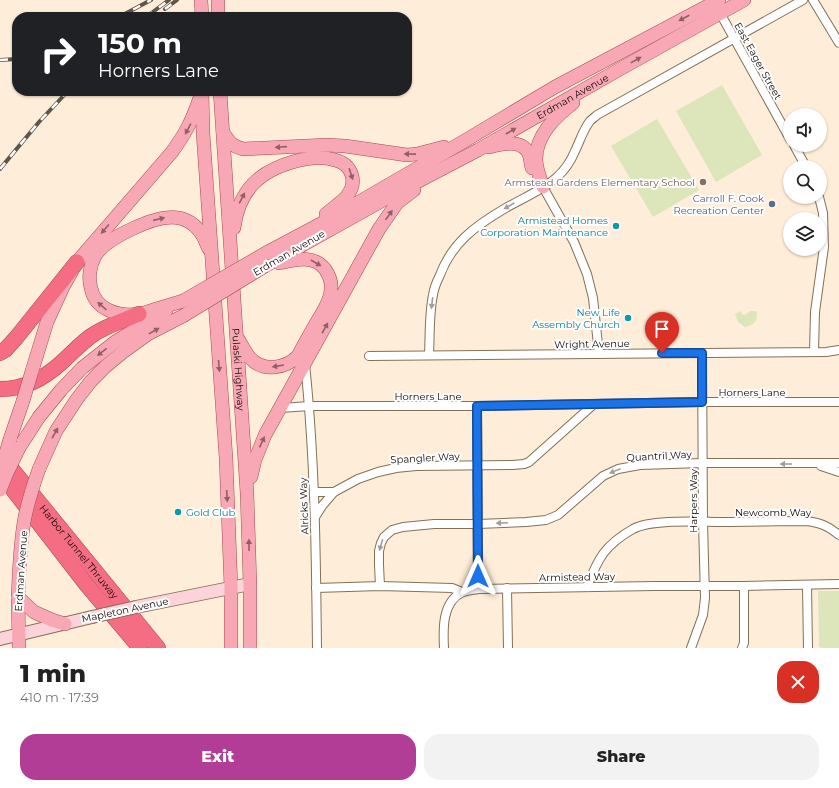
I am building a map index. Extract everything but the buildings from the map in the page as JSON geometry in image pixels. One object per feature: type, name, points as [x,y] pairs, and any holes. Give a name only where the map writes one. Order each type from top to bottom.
[{"type":"highway","points":[[0,353],[5,350],[16,338],[77,262]]},
{"type":"highway","points":[[0,389],[16,388],[38,380],[60,363],[90,336],[107,326],[139,314]]},
{"type":"highway","name":"Harbor Tunnel Thruway","points":[[0,455],[158,648]]},
{"type":"highway","name":"Harbor Tunnel Thruway","points":[[0,474],[86,584],[140,648]]},
{"type":"highway","points":[[86,584],[129,648]]},
{"type":"main road","points":[[201,0],[202,12]]},
{"type":"main road","points":[[218,0],[218,12]]},
{"type":"main road","name":"Erdman Avenue","points":[[0,490],[6,475],[14,444],[82,368],[115,342],[183,301],[266,253],[328,220],[555,87],[719,0]]},
{"type":"main road","name":"Erdman Avenue","points":[[19,648],[18,597],[20,556],[24,522],[39,468],[56,431],[77,399],[91,381],[106,366],[148,334],[183,316],[265,266],[394,194],[478,150],[744,0]]},
{"type":"main road","points":[[543,187],[536,160],[539,145],[545,130],[556,117],[620,69]]},
{"type":"main road","points":[[0,474],[14,444],[23,401],[47,322],[63,287],[77,262],[172,152],[183,137],[190,126],[201,96]]},
{"type":"main road","name":"Pulaski Highway","points":[[202,96],[226,458],[231,588],[231,648]]},
{"type":"main road","name":"Pulaski Highway","points":[[220,96],[247,492],[250,584],[250,648]]},
{"type":"main road","points":[[223,132],[231,144],[243,149],[327,145],[412,154],[428,152],[461,143]]},
{"type":"main road","points":[[478,150],[502,145],[517,144],[522,146],[528,152],[531,166],[543,187]]},
{"type":"main road","points":[[231,250],[235,217],[240,204],[246,192],[254,182],[263,175],[287,164],[314,158],[336,160],[348,166],[353,177],[347,196],[326,214],[266,253]]},
{"type":"main road","points":[[247,492],[255,460],[265,435],[379,229],[397,203],[440,170]]},
{"type":"main road","points":[[183,301],[139,314],[118,314],[108,310],[101,306],[96,299],[91,291],[89,283],[95,256],[108,243],[125,232],[157,219],[174,217],[190,223],[196,228],[204,238],[212,257]]},
{"type":"main road","points":[[237,338],[250,358],[256,363],[263,366],[272,367],[280,367],[287,364],[298,356],[330,297],[331,281],[324,268],[318,263],[311,260],[302,259],[265,266]]},
{"type":"main road","points":[[223,414],[242,413]]},
{"type":"main road","points":[[18,597],[34,612],[65,624]]},
{"type":"street","points":[[429,355],[430,315],[433,294],[444,265],[452,251],[461,240],[477,226],[556,178],[564,169],[574,153],[582,133],[590,122],[597,116],[803,0]]},
{"type":"street","points":[[813,0],[839,43]]},
{"type":"street","name":"East Eager Street","points":[[720,13],[783,125]]},
{"type":"street","points":[[543,187],[574,242],[587,274],[593,298],[599,354]]},
{"type":"street","points":[[814,352],[816,305],[824,247],[824,220],[821,204]]},
{"type":"street","name":"Wright Avenue","points":[[369,356],[826,352],[839,350]]},
{"type":"street","name":"Harpers Way","points":[[691,648],[703,615],[705,598],[702,353]]},
{"type":"street","name":"Alricks Way","points":[[305,364],[310,406],[314,479],[317,648]]},
{"type":"street","name":"Horners Lane","points":[[280,408],[310,406],[477,406],[702,402],[839,402]]},
{"type":"street","name":"Spangler Way","points":[[315,517],[334,492],[364,476],[378,472],[416,466],[513,465],[529,462],[594,404]]},
{"type":"street","points":[[477,406],[478,589]]},
{"type":"street","name":"Quantril Way","points":[[380,586],[379,551],[381,543],[384,537],[392,530],[397,528],[434,524],[478,524],[540,521],[551,519],[569,506],[603,476],[618,469],[640,465],[703,463],[839,463]]},
{"type":"street","points":[[813,464],[839,472]]},
{"type":"street","name":"Spangler Way","points":[[314,492],[334,492]]},
{"type":"street","name":"Newcomb Way","points":[[587,587],[598,562],[606,550],[615,541],[635,528],[648,525],[661,523],[703,522],[812,522],[825,525],[839,535]]},
{"type":"street","name":"Mapleton Avenue","points":[[0,639],[136,607],[250,584]]},
{"type":"street","name":"Armistead Way","points":[[316,588],[380,586],[452,588],[462,592],[478,589],[507,588],[839,584]]},
{"type":"street","points":[[807,585],[808,648]]},
{"type":"street","points":[[742,648],[744,643],[744,586]]},
{"type":"street","points":[[507,588],[508,648]]},
{"type":"street","points":[[444,648],[447,609],[451,601],[462,592]]},
{"type":"green space","points":[[722,85],[762,155],[716,182],[676,111]]},
{"type":"green space","points":[[657,119],[699,190],[653,217],[611,146]]},
{"type":"green space","points":[[741,311],[742,314],[745,315],[750,311],[756,311],[757,316],[754,323],[745,327],[738,322],[735,314]]},
{"type":"green space","points":[[818,591],[839,591],[839,648],[821,648],[819,646]]},
{"type":"railway","points":[[128,12],[151,0]]},
{"type":"railway","points":[[153,12],[169,0]]},
{"type":"railway","points":[[165,9],[177,0]]},
{"type":"railway","points":[[0,60],[12,59]]},
{"type":"railway","points":[[0,169],[39,122],[63,96]]},
{"type":"place","name":"Armstead Gardens Elementary School","points":[[703,182]]},
{"type":"place","name":"Carroll F. Cook Recreation Center","points":[[772,204]]},
{"type":"place","name":"Armistead Homes Corporation Maintenance","points":[[616,226]]},
{"type":"place","name":"New Life Assembly Church","points":[[628,318]]},
{"type":"place","name":"Gold Club","points":[[178,512]]},
{"type":"route","points":[[478,576],[477,406],[702,402],[702,353],[662,353]]}]
